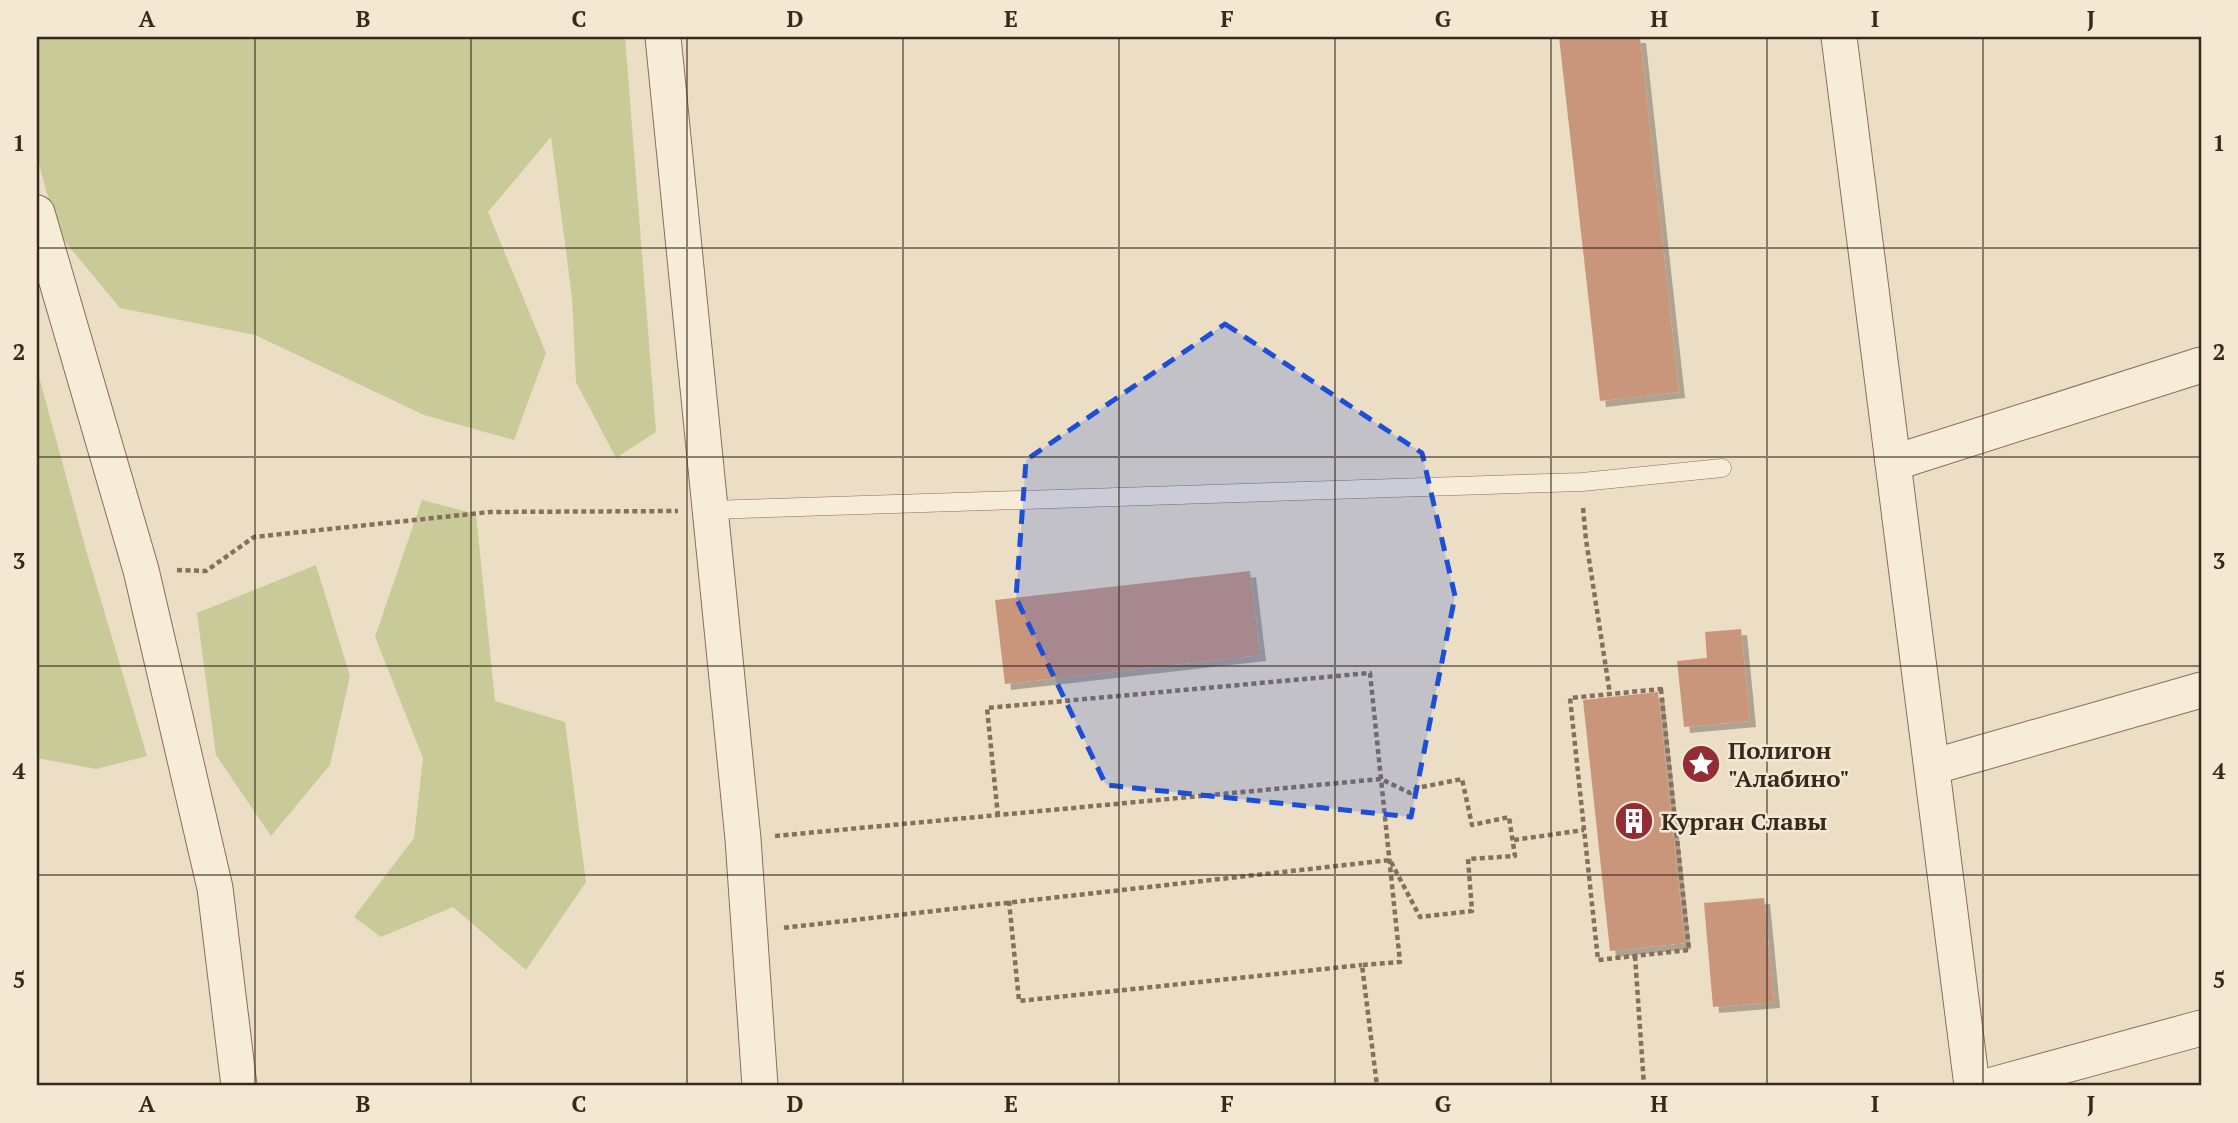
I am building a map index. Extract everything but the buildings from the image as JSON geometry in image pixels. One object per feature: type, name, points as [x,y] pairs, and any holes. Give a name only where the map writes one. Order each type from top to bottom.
[{"type":"street","points":[[663,37],[743,839],[760,1086]]},
{"type":"street","points":[[1839,37],[1972,1086]]},
{"type":"street","points":[[37,213],[141,570],[215,888],[239,1086]]},
{"type":"street","points":[[1893,463],[2201,365]]},
{"type":"street","points":[[1932,767],[2201,690]]},
{"type":"street","points":[[1989,1086],[2201,1028]]},
{"type":"lane","points":[[709,510],[1581,482],[1722,468]]},
{"type":"path","points":[[141,570],[206,571],[254,537],[490,512],[709,510]]},
{"type":"path","points":[[1586,540],[1610,694]]},
{"type":"path","points":[[998,816],[988,708],[1370,673],[1400,962],[1019,1001],[1010,901]]},
{"type":"path","points":[[1661,689],[1689,950],[1598,960],[1570,698],[1610,694],[1661,689]]},
{"type":"path","points":[[743,839],[1381,779],[1410,793],[1417,788],[1462,779],[1472,825],[1509,817],[1515,856],[1468,859],[1472,911],[1434,913],[1420,917],[1390,860]]},
{"type":"path","points":[[1676,825],[1711,822]]},
{"type":"path","points":[[1514,840],[1584,830]]},
{"type":"path","points":[[750,931],[1390,860]]},
{"type":"path","points":[[1635,956],[1644,1086]]},
{"type":"path","points":[[1362,965],[1377,1086]]},
{"type":"highlighted area","points":[[1225,324],[1422,453],[1455,596],[1411,817],[1106,785],[1016,598],[1026,460]]},
{"type":"green space","points":[[37,37],[625,37],[656,432],[616,458],[576,382],[572,297],[551,137],[488,212],[546,353],[514,440],[424,415],[255,335],[120,308],[57,232],[37,156]]},
{"type":"green space","points":[[37,369],[86,550],[147,756],[96,769],[37,758]]},
{"type":"green space","points":[[422,500],[476,514],[495,701],[565,722],[586,882],[526,970],[453,907],[381,937],[354,917],[414,838],[423,758],[375,637]]},
{"type":"green space","points":[[316,565],[350,676],[330,765],[271,836],[216,755],[197,613]]},
{"type":"place","name":"Полигон \"Алабино\"","points":[[1701,764]]},
{"type":"place","name":"Курган Славы","points":[[1634,821]]}]
